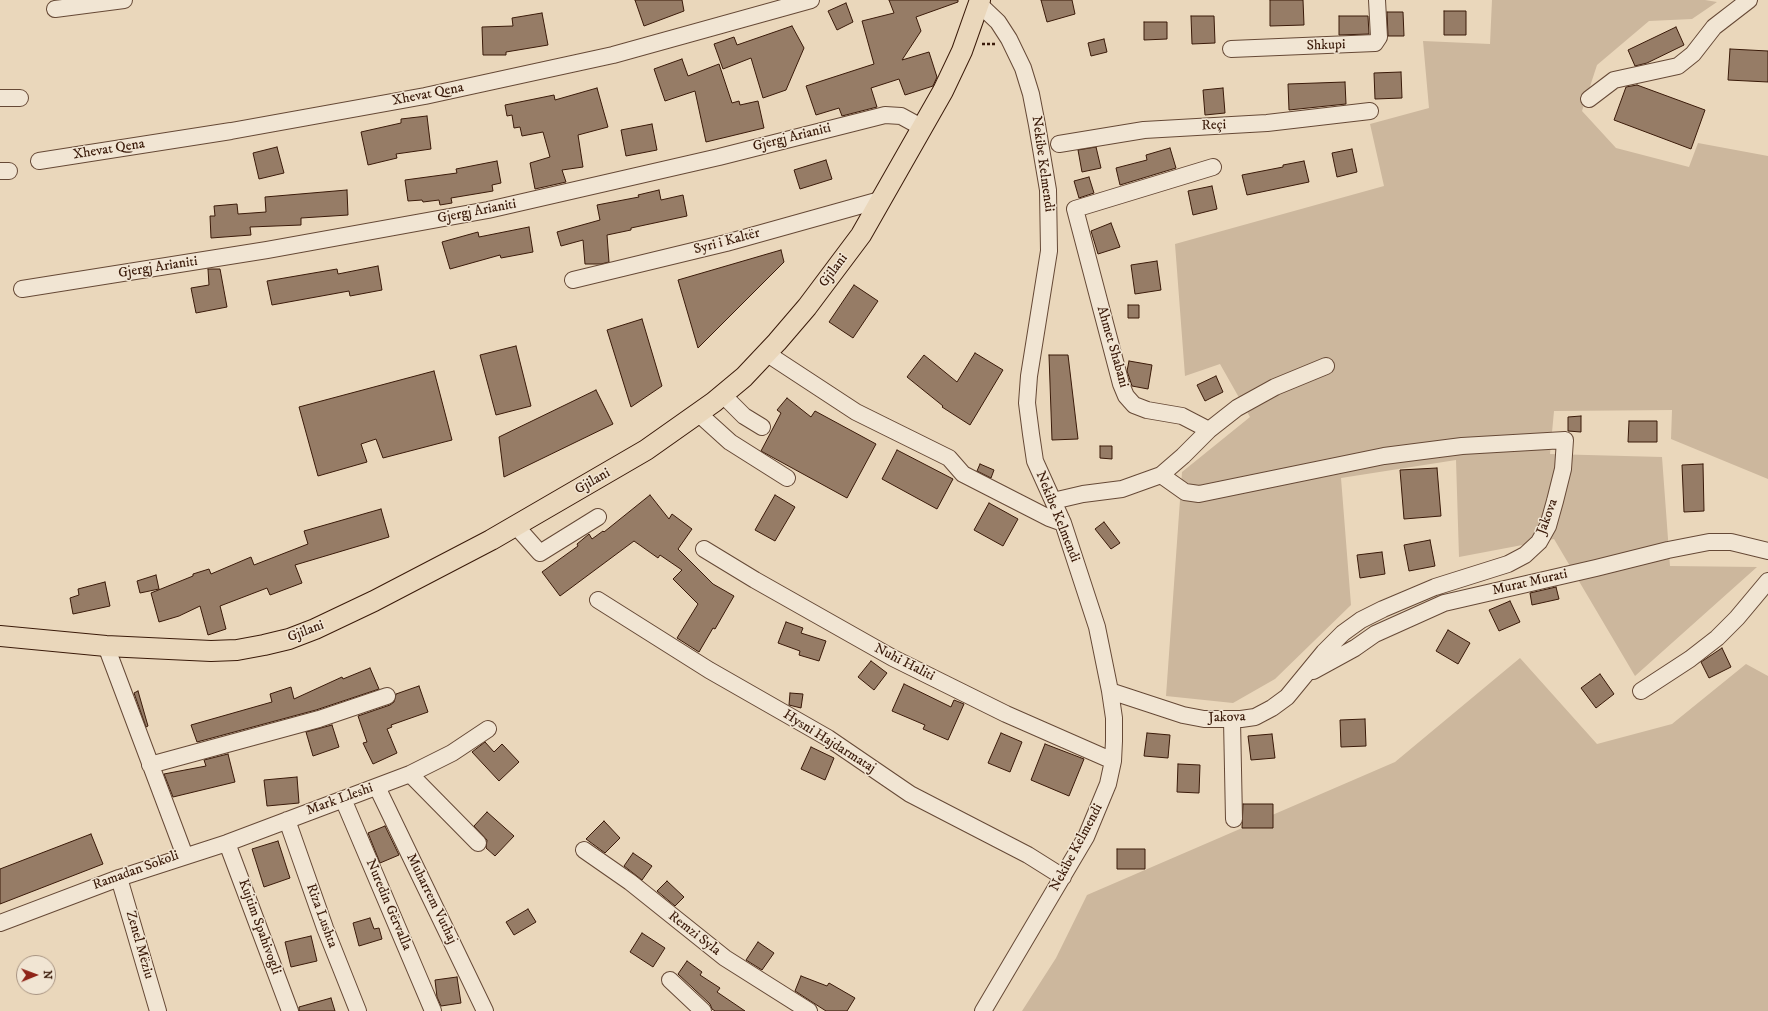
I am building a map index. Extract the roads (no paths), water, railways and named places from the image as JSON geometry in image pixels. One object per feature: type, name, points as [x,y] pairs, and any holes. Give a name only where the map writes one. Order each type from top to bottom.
[{"type":"main road","name":"Gjilani","points":[[0,636],[106,646],[211,651],[236,650],[289,639],[315,629],[374,601],[516,526],[646,450],[699,414],[744,377],[807,307],[860,235],[923,128],[962,51],[980,2]]},
{"type":"street","points":[[55,9],[124,0]]},
{"type":"street","name":"Xhevat Qena","points":[[39,162],[246,128],[432,95],[613,55],[811,0]]},
{"type":"street","name":"Shkupi","points":[[1231,49],[1375,43],[1378,37],[1377,0]]},
{"type":"street","points":[[1589,99],[1614,80],[1678,66],[1693,54],[1714,27],[1749,0]]},
{"type":"street","name":"Nekibe Kelmendi","points":[[980,2],[998,22],[1009,39],[1023,68],[1033,102],[1048,190],[1049,251],[1032,355],[1027,403],[1035,461],[1062,523],[1097,627],[1114,718],[1113,761],[1108,784],[1100,808],[1086,837],[1063,877],[983,1011]]},
{"type":"street","points":[[0,98],[20,98]]},
{"type":"street","name":"Reçi","points":[[1060,144],[1144,130],[1267,122],[1370,111]]},
{"type":"street","name":"Gjergj Arianiti","points":[[22,289],[267,250],[488,210],[719,157],[885,115],[901,116],[923,128]]},
{"type":"street","name":"Ahmet Shabani","points":[[1208,430],[1182,416],[1147,410],[1134,405],[1126,396],[1121,384],[1075,210],[1213,167]]},
{"type":"street","name":"Syri i Kaltër","points":[[574,280],[726,243],[880,200]]},
{"type":"street","points":[[766,353],[856,412],[949,458],[963,474],[1049,518],[1062,523]]},
{"type":"street","points":[[1053,501],[1083,494],[1122,489],[1161,475],[1183,456],[1208,430],[1237,408],[1275,387],[1326,366]]},
{"type":"street","points":[[723,395],[744,416],[762,427]]},
{"type":"street","points":[[699,414],[730,442],[787,478]]},
{"type":"street","name":"Jakova","points":[[1110,691],[1183,715],[1204,719],[1232,720],[1255,717],[1272,708],[1287,697],[1324,652],[1343,633],[1361,620],[1434,587],[1508,564],[1525,555],[1539,542],[1548,526],[1563,469],[1565,440],[1462,446],[1384,456],[1220,491],[1199,494],[1185,492],[1161,475]]},
{"type":"street","points":[[516,526],[540,553],[598,517]]},
{"type":"street","name":"Murat Murati","points":[[1306,675],[1355,648],[1375,634],[1444,603],[1668,550],[1709,542],[1731,542],[1768,551]]},
{"type":"street","name":"Nuhi Haliti","points":[[704,548],[755,580],[893,658],[1006,714],[1113,761]]},
{"type":"street","points":[[1641,691],[1690,659],[1717,638],[1737,618],[1768,581]]},
{"type":"street","name":"Hysni Hajdarmataj","points":[[598,600],[709,670],[828,738],[910,794],[944,813],[1028,855],[1063,877]]},
{"type":"street","name":"Ramadan Sokoli","points":[[0,923],[119,878],[185,856],[106,646]]},
{"type":"street","points":[[150,765],[319,719],[387,696]]},
{"type":"street","points":[[1232,720],[1234,819]]},
{"type":"street","name":"Mark Lleshi","points":[[185,856],[227,843],[410,774],[452,753],[488,729]]},
{"type":"street","points":[[410,774],[478,843]]},
{"type":"street","name":"Muharrem Vuthaj","points":[[377,787],[485,1011]]},
{"type":"street","name":"Nuredin Gërvalla","points":[[343,799],[433,1011]]},
{"type":"street","name":"Riza Lushta","points":[[287,820],[325,928],[358,1011]]},
{"type":"street","name":"Kujtim Spahivogli","points":[[227,843],[290,1011]]},
{"type":"street","name":"Remzi Syla","points":[[584,850],[630,882],[725,958],[809,1011]]},
{"type":"street","name":"Zenel Mëziu","points":[[119,878],[158,1011]]},
{"type":"street","points":[[670,980],[703,1011]]}]
